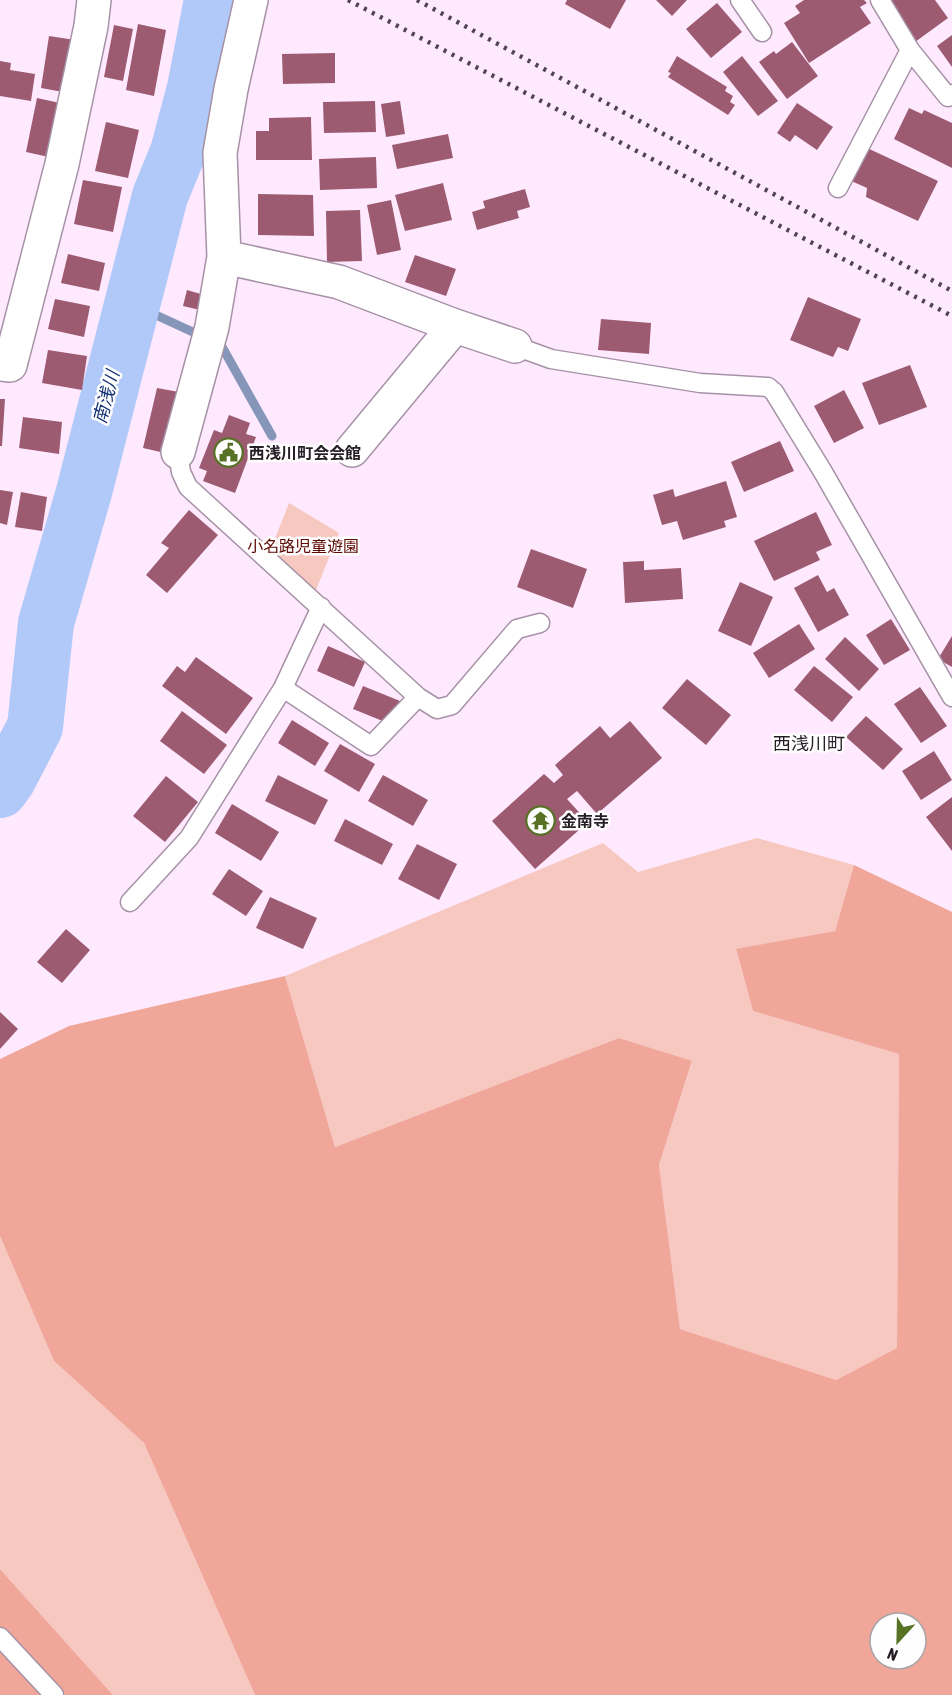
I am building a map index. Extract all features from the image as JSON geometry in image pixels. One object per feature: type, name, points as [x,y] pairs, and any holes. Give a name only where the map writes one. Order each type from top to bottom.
[{"type":"street","points":[[0,364],[10,365],[62,164],[91,26],[94,0]]},
{"type":"street","points":[[178,452],[208,339],[224,257],[220,153],[231,89],[251,0]]},
{"type":"street","points":[[224,257],[339,282],[515,346]]},
{"type":"street","points":[[352,450],[455,326]]},
{"type":"lane","points":[[740,0],[762,32]]},
{"type":"lane","points":[[880,0],[910,50],[948,97],[952,94]]},
{"type":"lane","points":[[838,188],[910,50]]},
{"type":"lane","points":[[515,346],[551,359],[700,383],[768,387],[774,392],[823,472],[952,697]]},
{"type":"lane","points":[[178,452],[181,472],[188,487],[418,697],[437,709],[452,705],[517,629],[540,623]]},
{"type":"lane","points":[[130,902],[189,838],[283,688],[321,607]]},
{"type":"lane","points":[[283,688],[371,746],[418,697]]},
{"type":"lane","points":[[0,1637],[54,1695]]},
{"type":"green space","name":"小名路児童遊園","points":[[289,503],[339,533],[312,600],[267,559]]},
{"type":"green space","points":[[757,838],[854,865],[835,931],[736,950],[753,1011],[899,1054],[897,1348],[836,1380],[680,1329],[659,1165],[692,1062],[619,1038],[335,1147],[285,976],[603,843],[638,872]]},
{"type":"green space","points":[[0,1236],[54,1361],[144,1443],[255,1695],[113,1695],[0,1569]]},
{"type":"shaded area","points":[[854,865],[952,912],[952,1695],[255,1695],[144,1443],[54,1361],[0,1236],[0,1059],[69,1026],[285,976],[335,1147],[619,1038],[692,1061],[659,1165],[680,1329],[836,1380],[897,1348],[899,1054],[753,1011],[736,949],[835,931]]},
{"type":"shaded area","points":[[0,1569],[113,1695],[0,1695]]},
{"type":"building","points":[[567,0],[626,0],[610,29],[565,4]]},
{"type":"building","points":[[656,0],[687,0],[672,16]]},
{"type":"building","points":[[804,0],[864,0],[867,3],[860,7],[871,23],[809,63],[784,23],[800,13],[795,6]]},
{"type":"building","points":[[885,0],[935,0],[948,18],[915,42]]},
{"type":"building","points":[[717,3],[742,32],[711,58],[686,29]]},
{"type":"building","points":[[138,24],[166,30],[154,96],[126,90]]},
{"type":"building","points":[[114,25],[133,29],[123,81],[104,77]]},
{"type":"building","points":[[952,35],[952,67],[937,46]]},
{"type":"building","points":[[49,36],[82,41],[74,94],[41,88]]},
{"type":"building","points":[[792,42],[818,76],[787,99],[759,62],[774,51],[776,54]]},
{"type":"building","points":[[335,53],[335,83],[283,84],[282,54]]},
{"type":"building","points":[[677,56],[727,87],[725,91],[733,96],[730,102],[735,105],[728,115],[668,77],[671,73],[668,72]]},
{"type":"building","points":[[742,56],[778,101],[758,116],[723,72]]},
{"type":"building","points":[[0,61],[11,63],[10,70],[35,74],[31,101],[0,96]]},
{"type":"building","points":[[37,98],[69,105],[58,159],[26,152]]},
{"type":"building","points":[[375,101],[376,132],[324,133],[323,102]]},
{"type":"building","points":[[400,101],[405,134],[386,137],[381,104]]},
{"type":"building","points":[[797,103],[833,127],[817,150],[795,135],[790,142],[777,133]]},
{"type":"building","points":[[909,108],[922,114],[924,110],[952,123],[952,168],[894,139]]},
{"type":"building","points":[[311,117],[312,160],[256,160],[256,131],[269,131],[269,118]]},
{"type":"building","points":[[106,122],[139,130],[128,178],[95,171]]},
{"type":"building","points":[[448,134],[453,158],[397,169],[392,145]]},
{"type":"building","points":[[865,147],[938,181],[918,221],[866,197],[867,188],[849,180]]},
{"type":"building","points":[[376,157],[377,188],[320,190],[319,159]]},
{"type":"building","points":[[83,180],[122,187],[113,232],[74,224]]},
{"type":"building","points":[[443,183],[452,220],[405,231],[395,195]]},
{"type":"building","points":[[525,189],[530,207],[517,211],[519,218],[477,230],[472,212],[485,208],[483,201]]},
{"type":"building","points":[[258,194],[313,195],[314,236],[258,235]]},
{"type":"building","points":[[391,200],[401,250],[377,255],[367,205]]},
{"type":"building","points":[[360,210],[362,261],[327,262],[326,211]]},
{"type":"building","points":[[68,254],[105,263],[99,291],[61,283]]},
{"type":"building","points":[[415,255],[456,269],[446,296],[405,282]]},
{"type":"building","points":[[187,290],[204,295],[200,310],[183,306]]},
{"type":"building","points":[[808,297],[861,319],[848,351],[838,347],[833,357],[790,340]]},
{"type":"building","points":[[55,299],[90,306],[84,337],[48,329]]},
{"type":"building","points":[[601,319],[651,323],[649,354],[598,350]]},
{"type":"building","points":[[48,350],[87,356],[82,390],[42,383]]},
{"type":"building","points":[[910,365],[927,407],[879,425],[862,383]]},
{"type":"building","points":[[157,388],[179,392],[165,453],[143,448]]},
{"type":"building","points":[[844,390],[864,428],[834,443],[814,406]]},
{"type":"building","points":[[0,399],[5,399],[2,446],[0,446]]},
{"type":"building","name":"西浅川町会会館","points":[[229,415],[250,423],[246,434],[256,437],[235,493],[203,481],[207,471],[199,468],[214,430],[222,433]]},
{"type":"building","points":[[23,417],[62,422],[59,454],[19,448]]},
{"type":"building","points":[[780,441],[794,471],[744,492],[731,462]]},
{"type":"building","points":[[726,481],[737,517],[724,521],[726,527],[683,540],[677,521],[662,525],[653,495],[673,489],[675,497]]},
{"type":"building","points":[[0,490],[13,492],[7,525],[0,523]]},
{"type":"building","points":[[21,492],[47,497],[42,531],[15,527]]},
{"type":"building","points":[[189,510],[218,535],[167,593],[146,575],[169,548],[161,543]]},
{"type":"building","points":[[816,512],[832,545],[816,552],[820,560],[774,581],[754,541]]},
{"type":"building","points":[[531,549],[587,569],[573,608],[517,587]]},
{"type":"building","points":[[644,561],[644,570],[681,568],[683,599],[625,603],[623,562]]},
{"type":"building","points":[[818,575],[827,592],[834,588],[849,615],[818,632],[794,588]]},
{"type":"building","points":[[740,582],[773,597],[751,646],[718,631]]},
{"type":"building","points":[[891,619],[910,650],[884,665],[866,635]]},
{"type":"building","points":[[799,624],[815,649],[769,678],[753,653]]},
{"type":"building","points":[[952,636],[952,667],[938,659]]},
{"type":"building","points":[[845,637],[879,669],[859,691],[825,659]]},
{"type":"building","points":[[328,646],[365,662],[354,687],[317,671]]},
{"type":"building","points":[[196,657],[253,698],[226,734],[162,686],[177,666],[185,672]]},
{"type":"building","points":[[814,666],[853,697],[832,722],[794,690]]},
{"type":"building","points":[[687,679],[731,715],[706,745],[662,708]]},
{"type":"building","points":[[363,686],[400,701],[390,724],[353,709]]},
{"type":"building","points":[[920,687],[947,726],[921,743],[894,704]]},
{"type":"building","points":[[182,711],[227,745],[204,774],[160,741]]},
{"type":"building","points":[[866,716],[903,749],[883,770],[846,737]]},
{"type":"building","points":[[292,720],[329,743],[315,766],[278,743]]},
{"type":"building","points":[[630,721],[662,758],[597,814],[577,791],[567,799],[588,822],[535,869],[492,821],[544,774],[554,783],[563,775],[555,765],[600,726],[610,738]]},
{"type":"building","points":[[340,744],[375,764],[359,792],[324,771]]},
{"type":"building","points":[[934,751],[952,780],[921,800],[902,771]]},
{"type":"building","points":[[278,775],[328,800],[315,825],[265,801]]},
{"type":"building","points":[[383,775],[428,800],[413,826],[368,801]]},
{"type":"building","points":[[166,776],[198,802],[165,842],[133,816]]},
{"type":"building","points":[[952,797],[952,851],[926,817]]},
{"type":"building","points":[[232,804],[279,832],[261,861],[215,833]]},
{"type":"building","points":[[345,819],[393,844],[382,865],[334,841]]},
{"type":"building","points":[[417,844],[457,864],[439,900],[398,879]]},
{"type":"building","points":[[229,869],[263,891],[246,916],[212,894]]},
{"type":"building","points":[[270,897],[317,918],[303,949],[256,928]]},
{"type":"building","points":[[66,929],[90,950],[62,983],[37,962]]},
{"type":"building","points":[[0,1012],[18,1029],[0,1049]]},
{"type":"waterway","name":"南浅川","points":[[0,790],[35,727],[46,623],[84,492],[160,196],[178,152],[195,88],[212,0]]},
{"type":"waterway","points":[[132,304],[221,345],[272,436]]},
{"type":"railway","points":[[348,0],[952,316]]},
{"type":"railway","points":[[417,0],[952,291]]},
{"type":"place","name":"西浅川町会会館","points":[[228,453]]},
{"type":"place","name":"金南寺","points":[[540,821]]},
{"type":"district","name":"西浅川町","points":[[809,743]]}]
